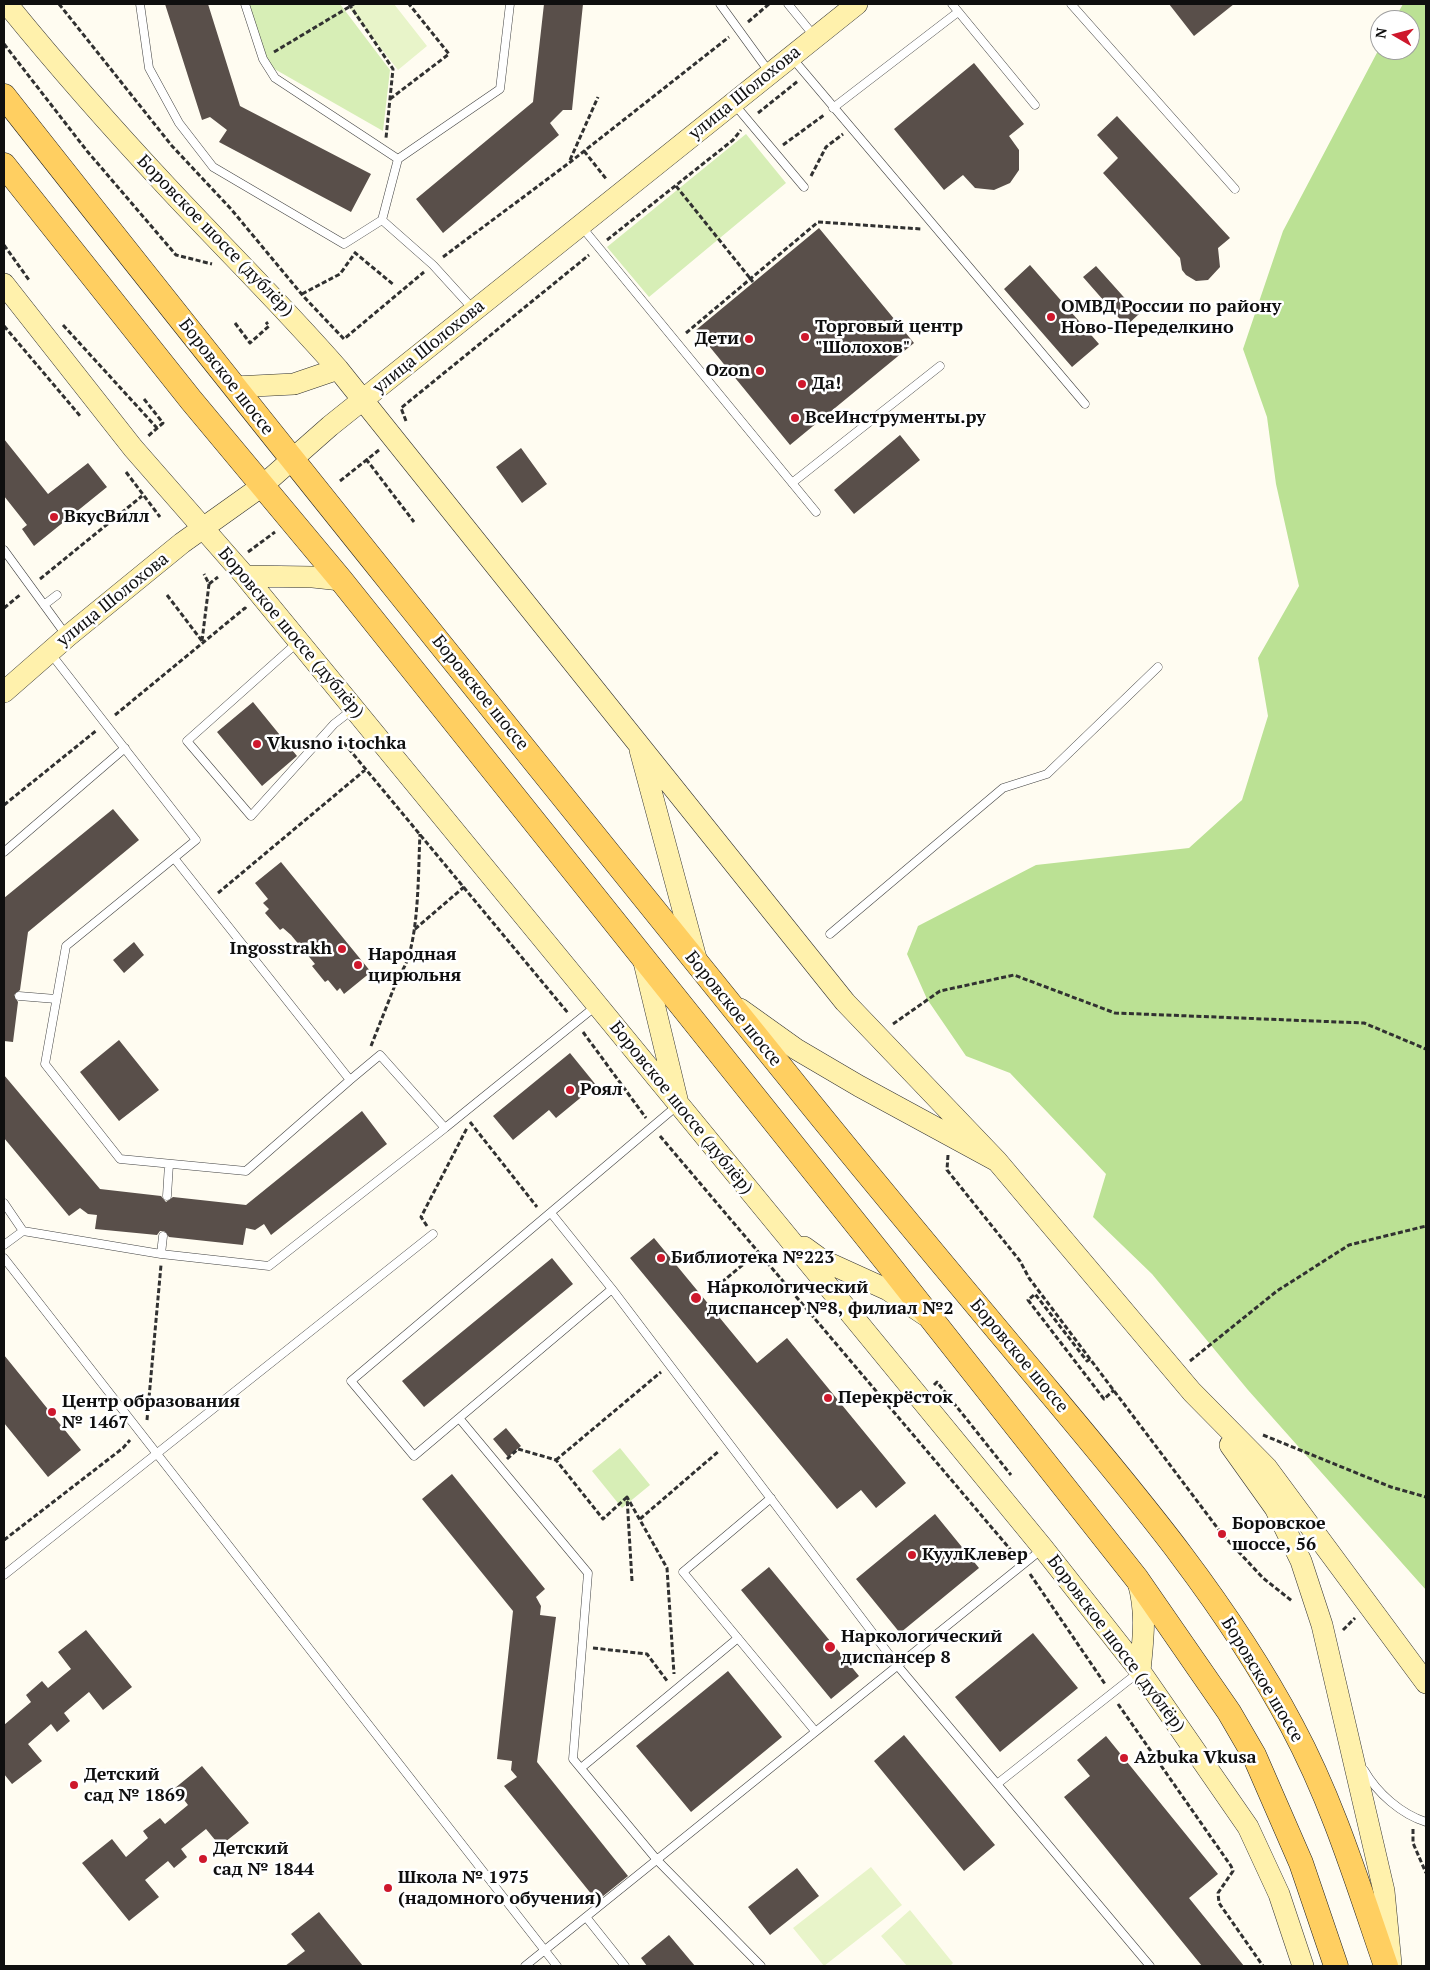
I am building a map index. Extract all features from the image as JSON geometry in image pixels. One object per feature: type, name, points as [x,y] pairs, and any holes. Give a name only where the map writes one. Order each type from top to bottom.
[{"type":"main road","name":"Боровское шоссе","points":[[4,96],[291,460],[727,1001],[896,1210],[1106,1459],[1183,1556],[1251,1658],[1296,1733],[1336,1824],[1386,1966]]},
{"type":"main road","points":[[4,165],[262,486],[341,580],[932,1319],[1137,1580],[1229,1712],[1254,1755],[1301,1863],[1336,1966]]},
{"type":"street","name":"Боровское шоссе (дублёр)","points":[[7,4],[60,70],[170,190],[287,311],[338,369],[845,1002],[997,1161],[1192,1392]]},
{"type":"street","name":"улица Шолохова","points":[[4,692],[68,636],[262,486],[362,401],[857,4]]},
{"type":"street","name":"Боровское шоссе (дублёр)","points":[[4,284],[133,448],[246,576],[596,1006],[1043,1548],[1140,1671],[1248,1827],[1279,1894],[1303,1966]]},
{"type":"street","points":[[234,387],[294,384],[338,369]]},
{"type":"street","points":[[246,576],[313,577],[341,580]]},
{"type":"street","points":[[637,741],[698,964]]},
{"type":"street","points":[[643,958],[678,1105]]},
{"type":"street","points":[[727,1001],[796,1049],[997,1161]]},
{"type":"street","points":[[783,1232],[822,1260],[888,1290],[932,1319]]},
{"type":"street","points":[[1192,1392],[1275,1508],[1301,1561],[1322,1625],[1384,1890],[1391,1966]]},
{"type":"street","points":[[1192,1392],[1266,1468],[1426,1683]]},
{"type":"street","points":[[1137,1580],[1144,1603],[1145,1624],[1140,1671]]},
{"type":"lane","points":[[140,4],[149,68],[179,123],[213,166],[344,244],[382,220],[398,159],[500,90],[510,4]]},
{"type":"lane","points":[[244,4],[263,59],[275,78],[398,159]]},
{"type":"lane","points":[[720,4],[771,74]]},
{"type":"lane","points":[[788,4],[815,37]]},
{"type":"lane","points":[[952,4],[1035,105]]},
{"type":"lane","points":[[1071,4],[1235,189]]},
{"type":"lane","points":[[833,108],[958,12]]},
{"type":"lane","points":[[791,57],[1085,404]]},
{"type":"lane","points":[[734,103],[804,187]]},
{"type":"lane","points":[[382,220],[433,265],[475,311]]},
{"type":"lane","points":[[580,225],[816,512]]},
{"type":"lane","points":[[792,484],[940,366]]},
{"type":"lane","points":[[4,550],[68,636]]},
{"type":"lane","points":[[44,605],[57,595]]},
{"type":"lane","points":[[298,642],[186,741],[251,816],[334,724],[354,708]]},
{"type":"lane","points":[[49,652],[196,840],[66,946],[45,1064],[120,1159],[246,1171],[380,1055],[445,1128]]},
{"type":"lane","points":[[830,934],[1002,788],[1047,774],[1158,667]]},
{"type":"lane","points":[[4,852],[125,748]]},
{"type":"lane","points":[[174,858],[350,1080]]},
{"type":"lane","points":[[19,996],[56,999]]},
{"type":"lane","points":[[4,1244],[23,1231],[161,1254],[269,1266],[463,1114],[596,1006]]},
{"type":"lane","points":[[612,1289],[414,1456],[351,1381],[678,1105]]},
{"type":"lane","points":[[167,1196],[169,1164]]},
{"type":"lane","points":[[4,1203],[23,1231]]},
{"type":"lane","points":[[548,1215],[612,1289],[897,1665],[1150,1966]]},
{"type":"lane","points":[[4,1575],[433,1234]]},
{"type":"lane","points":[[161,1254],[163,1236]]},
{"type":"lane","points":[[4,1258],[557,1966]]},
{"type":"lane","points":[[459,1418],[588,1573],[572,1759],[657,1860],[760,1966]]},
{"type":"lane","points":[[771,1498],[683,1572],[815,1731]]},
{"type":"lane","points":[[526,1966],[1043,1548]]},
{"type":"lane","points":[[580,1768],[738,1638]]},
{"type":"lane","points":[[998,1784],[1140,1671]]},
{"type":"lane","points":[[1351,1745],[1369,1780],[1392,1803],[1414,1818],[1426,1822]]},
{"type":"lane","points":[[586,1917],[625,1966]]},
{"type":"path","points":[[263,59],[351,4],[393,70],[385,151]]},
{"type":"path","points":[[390,99],[449,54],[408,4]]},
{"type":"path","points":[[344,339],[433,265],[569,163],[740,29],[769,4]]},
{"type":"path","points":[[4,44],[87,150],[176,255],[221,266]]},
{"type":"path","points":[[569,163],[598,97]]},
{"type":"path","points":[[774,152],[833,108]]},
{"type":"path","points":[[804,187],[826,146],[850,128]]},
{"type":"path","points":[[584,151],[608,181]]},
{"type":"path","points":[[676,186],[751,281]]},
{"type":"path","points":[[676,341],[751,281],[818,222],[936,230]]},
{"type":"path","points":[[344,244],[394,285]]},
{"type":"path","points":[[4,245],[30,283]]},
{"type":"path","points":[[302,294],[340,274],[355,253]]},
{"type":"path","points":[[235,323],[250,343],[269,326],[263,319]]},
{"type":"path","points":[[60,321],[157,428]]},
{"type":"path","points":[[4,326],[86,422]]},
{"type":"path","points":[[144,399],[163,423],[144,440]]},
{"type":"path","points":[[340,481],[385,446]]},
{"type":"path","points":[[366,460],[414,522]]},
{"type":"path","points":[[122,467],[142,496],[160,517]]},
{"type":"path","points":[[4,608],[142,496]]},
{"type":"path","points":[[245,554],[278,530]]},
{"type":"path","points":[[202,642],[209,584],[204,574]]},
{"type":"path","points":[[209,584],[218,577]]},
{"type":"path","points":[[167,595],[202,642]]},
{"type":"path","points":[[202,642],[245,608],[251,616]]},
{"type":"path","points":[[334,724],[339,738],[576,1022],[653,1127],[1024,1565],[1232,1866],[1233,1871],[1218,1893],[1219,1903],[1263,1966]]},
{"type":"path","points":[[209,901],[365,770]]},
{"type":"path","points":[[372,1062],[370,1048],[399,975],[406,968],[414,930],[420,833]]},
{"type":"path","points":[[414,930],[464,887]]},
{"type":"path","points":[[387,974],[399,975]]},
{"type":"path","points":[[890,1026],[940,991],[1014,975],[1116,1013],[1364,1023],[1426,1049]]},
{"type":"path","points":[[463,1114],[548,1215]]},
{"type":"path","points":[[433,1234],[421,1217],[470,1122]]},
{"type":"path","points":[[950,1136],[947,1170],[1020,1262],[1029,1278],[1222,1534],[1263,1578],[1322,1625]]},
{"type":"path","points":[[1188,1362],[1277,1291],[1349,1245],[1426,1226]]},
{"type":"path","points":[[710,1292],[758,1252]]},
{"type":"path","points":[[1090,1359],[1087,1362],[1035,1294],[1028,1300],[1104,1399],[1114,1390]]},
{"type":"path","points":[[556,1460],[669,1365]]},
{"type":"path","points":[[1261,1434],[1391,1487],[1426,1497]]},
{"type":"path","points":[[640,1519],[729,1443]]},
{"type":"path","points":[[987,1444],[1011,1475]]},
{"type":"path","points":[[499,1466],[518,1449],[556,1460],[603,1519],[627,1497]]},
{"type":"path","points":[[627,1497],[667,1568],[675,1690]]},
{"type":"path","points":[[627,1497],[632,1581]]},
{"type":"path","points":[[582,1647],[647,1654],[675,1690]]},
{"type":"path","points":[[1414,1818],[1413,1843],[1426,1873]]},
{"type":"green space","points":[[248,4],[340,4],[390,70],[383,131],[264,63]]},
{"type":"green space","points":[[356,4],[394,4],[427,46],[398,70],[350,9]]},
{"type":"green space","points":[[1403,4],[1426,4],[1426,1590],[1248,1390],[1152,1274],[1093,1217],[1106,1174],[1010,1073],[966,1056],[927,999],[907,954],[918,926],[1036,865],[1189,848],[1242,800],[1268,716],[1258,658],[1299,586],[1276,484],[1267,417],[1243,349],[1283,231],[1373,60],[1420,60],[1420,10],[1400,10]]},
{"type":"green space","points":[[746,134],[786,183],[649,297],[607,247]]},
{"type":"green space","points":[[620,1448],[650,1485],[622,1508],[592,1471]]},
{"type":"green space","points":[[871,1867],[902,1905],[824,1966],[793,1928]]},
{"type":"green space","points":[[910,1910],[953,1963],[950,1966],[907,1966],[881,1936]]},
{"type":"building","points":[[165,4],[208,4],[240,106],[371,174],[351,212],[219,142],[227,130],[210,117],[202,120]]},
{"type":"building","points":[[544,4],[583,4],[572,110],[563,110],[550,123],[559,135],[443,233],[416,199],[533,102]]},
{"type":"building","points":[[1169,4],[1234,4],[1194,36]]},
{"type":"building","points":[[974,63],[1024,124],[1009,136],[1019,150],[1019,170],[1010,183],[994,190],[975,188],[963,175],[944,190],[894,129]]},
{"type":"building","points":[[1117,116],[1230,238],[1218,248],[1220,267],[1208,280],[1196,281],[1186,275],[1182,270],[1180,258],[1103,173],[1118,158],[1097,135]]},
{"type":"building","name":"Торговый центр \"Шолохов\"","points":[[819,228],[914,343],[790,445],[696,330]]},
{"type":"building","name":"ОМВД России по району Ново-Переделкино","points":[[1030,265],[1099,344],[1072,367],[1004,289]]},
{"type":"building","points":[[1096,266],[1139,314],[1126,326],[1083,277]]},
{"type":"building","points":[[900,435],[920,460],[854,514],[834,490]]},
{"type":"building","points":[[4,439],[48,494],[88,463],[107,487],[34,546],[22,529],[27,525],[4,496]]},
{"type":"building","points":[[521,448],[547,484],[522,503],[496,467]]},
{"type":"building","name":"Vkusno i tochka","points":[[253,702],[297,756],[262,786],[217,732]]},
{"type":"building","points":[[113,809],[139,840],[28,932],[20,990],[14,995],[18,1002],[13,1042],[4,1041],[4,898]]},
{"type":"building","points":[[281,862],[371,972],[344,994],[340,988],[337,991],[328,980],[325,982],[312,966],[315,964],[291,935],[283,928],[280,930],[265,913],[269,909],[263,903],[268,899],[255,883]]},
{"type":"building","points":[[134,942],[144,955],[124,973],[113,960]]},
{"type":"building","points":[[119,1040],[159,1090],[119,1121],[80,1072]]},
{"type":"building","points":[[570,1053],[596,1085],[556,1118],[549,1110],[513,1140],[493,1116]]},
{"type":"building","points":[[4,1075],[100,1189],[161,1196],[166,1202],[173,1197],[246,1205],[362,1111],[387,1144],[271,1235],[264,1224],[255,1230],[246,1228],[243,1245],[169,1237],[164,1231],[160,1231],[157,1235],[95,1229],[97,1215],[88,1214],[80,1208],[69,1216],[4,1138]]},
{"type":"building","points":[[654,1238],[757,1363],[787,1338],[906,1483],[876,1508],[861,1490],[837,1509],[630,1258]]},
{"type":"building","points":[[552,1258],[573,1284],[424,1407],[402,1381]]},
{"type":"building","points":[[4,1355],[81,1450],[48,1477],[4,1423]]},
{"type":"building","points":[[506,1428],[521,1446],[508,1457],[493,1439]]},
{"type":"building","points":[[452,1474],[545,1589],[536,1597],[541,1606],[540,1615],[556,1617],[537,1762],[628,1876],[597,1901],[504,1786],[517,1777],[511,1770],[512,1761],[497,1759],[513,1611],[422,1499]]},
{"type":"building","points":[[935,1514],[979,1568],[900,1633],[856,1579]]},
{"type":"building","points":[[769,1567],[859,1676],[831,1699],[741,1590]]},
{"type":"building","points":[[86,1630],[132,1687],[103,1710],[89,1692],[64,1713],[70,1721],[57,1732],[51,1724],[28,1744],[42,1761],[12,1784],[4,1774],[4,1725],[31,1702],[26,1695],[42,1681],[48,1688],[71,1669],[58,1652]]},
{"type":"building","points":[[1033,1633],[1078,1688],[1000,1752],[955,1697]]},
{"type":"building","points":[[728,1671],[782,1737],[691,1812],[636,1746]]},
{"type":"building","points":[[904,1735],[995,1845],[964,1871],[874,1761]]},
{"type":"building","points":[[1106,1736],[1218,1874],[1189,1898],[1244,1966],[1202,1966],[1064,1797],[1090,1776],[1077,1760]]},
{"type":"building","points":[[202,1766],[249,1823],[220,1846],[206,1829],[181,1849],[187,1857],[174,1868],[168,1861],[145,1880],[159,1897],[129,1921],[82,1863],[112,1839],[126,1857],[148,1838],[143,1831],[160,1818],[165,1824],[188,1805],[175,1788]]},
{"type":"building","points":[[797,1868],[819,1896],[770,1935],[748,1907]]},
{"type":"building","points":[[319,1912],[363,1966],[285,1966],[305,1951],[291,1934]]},
{"type":"building","points":[[669,1935],[695,1966],[647,1966],[641,1958]]},
{"type":"place","name":"ОМВД России по району Ново-Переделкино","points":[[1051,317]]},
{"type":"place","name":"Торговый центр \"Шолохов\"","points":[[805,337]]},
{"type":"place","name":"Дети","points":[[749,339]]},
{"type":"place","name":"Ozon","points":[[760,371]]},
{"type":"place","name":"Да!","points":[[802,384]]},
{"type":"place","name":"ВсеИнструменты.ру","points":[[795,418]]},
{"type":"place","name":"ВкусВилл","points":[[54,517]]},
{"type":"place","name":"Vkusno i tochka","points":[[257,744]]},
{"type":"place","name":"Ingosstrakh","points":[[342,949]]},
{"type":"place","name":"Народная цирюльня","points":[[358,965]]},
{"type":"place","name":"Роял","points":[[570,1090]]},
{"type":"place","name":"Библиотека №223","points":[[661,1258]]},
{"type":"place","name":"Наркологический диспансер №8, филиал №2","points":[[696,1298]]},
{"type":"place","name":"Перекрёсток","points":[[828,1398]]},
{"type":"place","name":"Центр образования № 1467","points":[[52,1412]]},
{"type":"place","name":"Боровское шоссе, 56","points":[[1222,1534]]},
{"type":"place","name":"КуулКлевер","points":[[912,1555]]},
{"type":"place","name":"Наркологический диспансер 8","points":[[830,1647]]},
{"type":"place","name":"Azbuka Vkusa","points":[[1124,1758]]},
{"type":"place","name":"Детский сад № 1869","points":[[74,1785]]},
{"type":"place","name":"Детский сад № 1844","points":[[203,1859]]},
{"type":"place","name":"Школа № 1975 (надомного обучения)","points":[[388,1888]]}]
